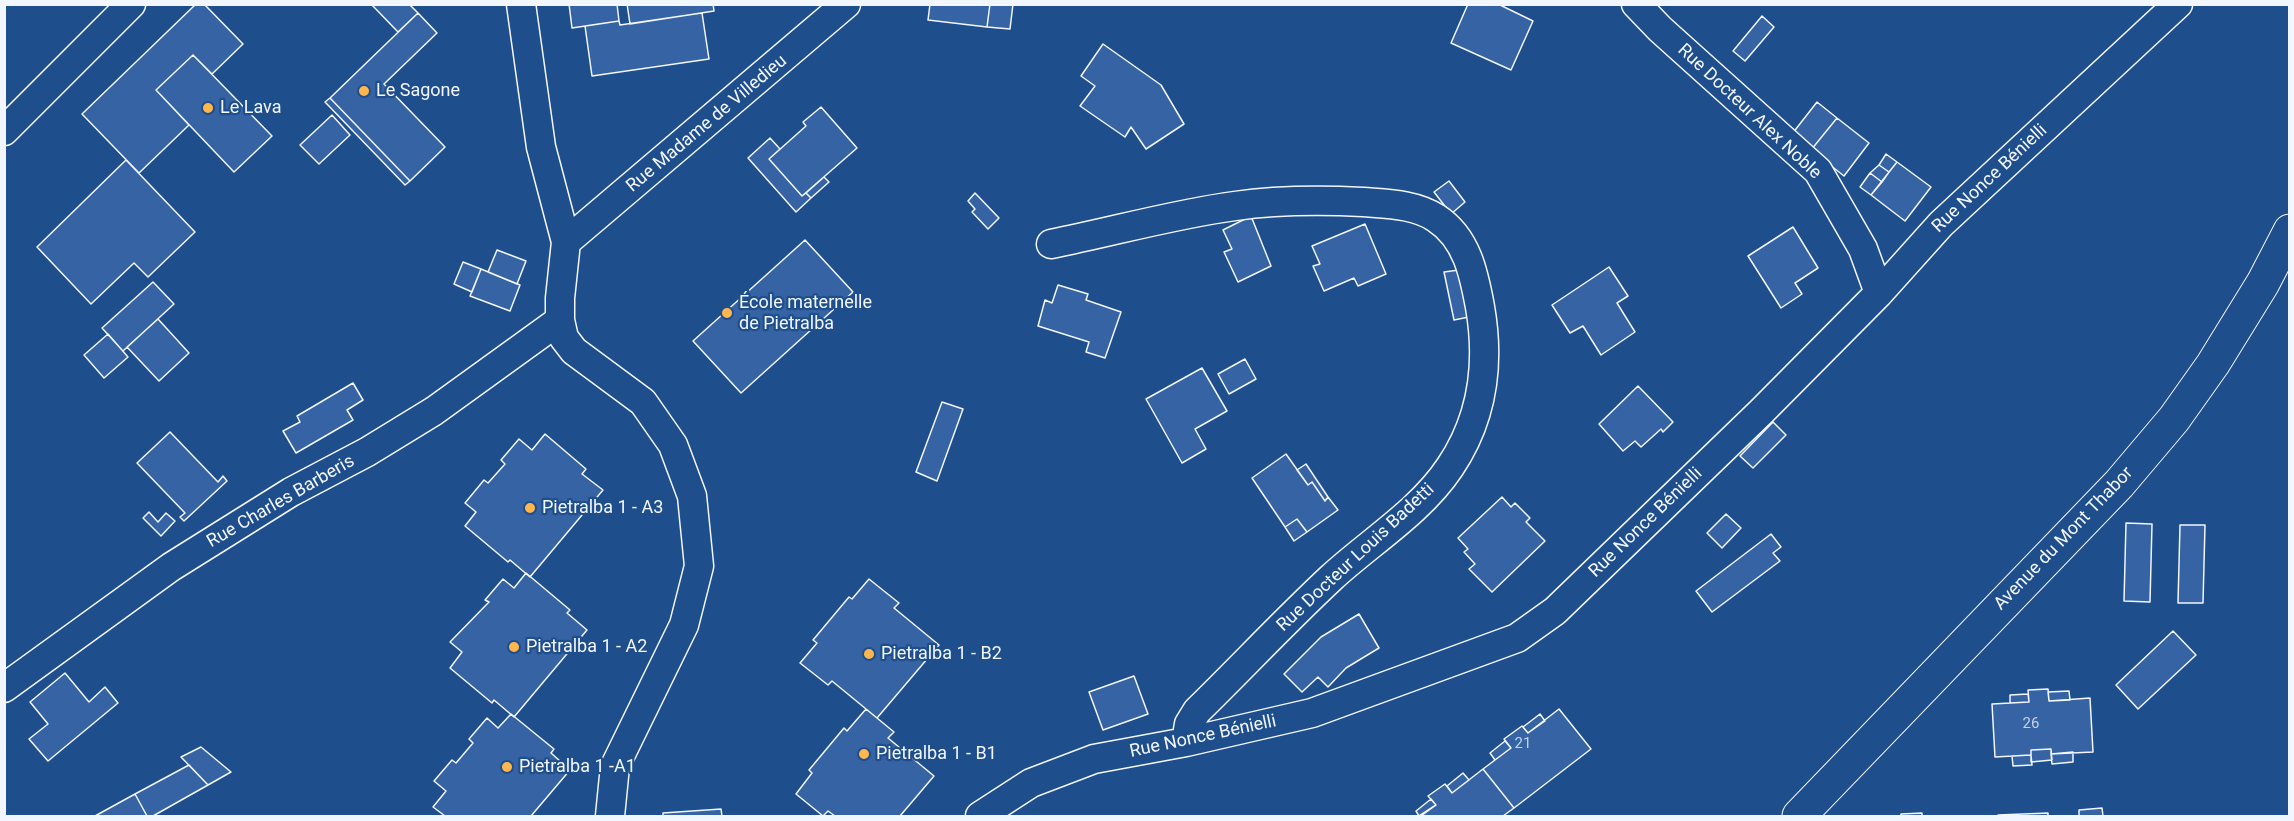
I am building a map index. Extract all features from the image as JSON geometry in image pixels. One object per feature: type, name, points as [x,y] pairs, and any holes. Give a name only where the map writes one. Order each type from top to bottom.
[{"type":"street","points":[[4,130],[131,4]]},
{"type":"street","points":[[521,4],[542,147],[566,242],[560,320],[564,338],[574,351],[643,402],[673,445],[692,496],[699,566],[684,626],[615,766],[610,816]]},
{"type":"street","name":"Rue Madame de Villedieu","points":[[566,242],[846,4]]},
{"type":"street","name":"Rue Docteur Alex Noble","points":[[1636,4],[1659,29],[1818,171],[1863,249],[1879,293]]},
{"type":"street","name":"Rue Nonce Bénielli","points":[[980,816],[1031,783],[1094,759],[1186,742],[1312,713],[1517,638],[1555,611],[1761,412],[1879,293],[1941,224],[2178,4]]},
{"type":"street","name":"Rue Docteur Louis Badetti","points":[[1051,244],[1236,206],[1324,200],[1399,204],[1436,218],[1456,236],[1473,266],[1481,312],[1484,362],[1480,400],[1468,439],[1448,471],[1407,514],[1332,578],[1197,711],[1189,724],[1186,742]]},
{"type":"street","name":"Avenue du Mont Thabor","points":[[1799,816],[2119,484],[2174,419],[2213,364],[2263,283],[2289,231]]},
{"type":"street","name":"Rue Charles Barberis","points":[[4,688],[171,567],[291,492],[367,452],[434,411],[560,320]]},
{"type":"building","points":[[196,4],[204,4],[243,44],[212,74],[193,55],[156,90],[189,125],[139,173],[82,114]]},
{"type":"building","points":[[371,4],[409,4],[418,13],[398,32]]},
{"type":"building","points":[[569,4],[617,4],[619,21],[572,28]]},
{"type":"building","points":[[627,4],[713,4],[714,11],[630,24]]},
{"type":"building","points":[[930,4],[990,4],[987,27],[928,20]]},
{"type":"building","points":[[990,4],[1013,4],[1010,29],[987,27]]},
{"type":"building","points":[[1468,4],[1498,4],[1533,21],[1511,70],[1451,43]]},
{"type":"building","name":"Le Sagone","points":[[418,13],[437,33],[384,84],[445,147],[410,181],[330,98]]},
{"type":"building","points":[[702,13],[709,59],[592,76],[585,26],[619,21],[620,25]]},
{"type":"building","points":[[1762,16],[1774,27],[1745,61],[1733,51]]},
{"type":"building","points":[[1103,44],[1161,85],[1184,124],[1146,149],[1131,127],[1125,137],[1080,106],[1095,86],[1081,76]]},
{"type":"building","name":"Le Lava","points":[[193,55],[272,136],[234,172],[156,90]]},
{"type":"building","points":[[330,98],[410,181],[405,185],[325,102]]},
{"type":"building","points":[[1817,102],[1837,118],[1811,150],[1792,134]]},
{"type":"building","points":[[821,107],[857,148],[802,196],[769,159],[806,126],[803,122]]},
{"type":"building","points":[[332,115],[350,135],[319,164],[300,145]]},
{"type":"building","points":[[1837,118],[1869,143],[1844,176],[1811,150]]},
{"type":"building","points":[[770,138],[780,149],[769,159],[802,196],[806,193],[811,198],[796,212],[748,158]]},
{"type":"building","points":[[1886,154],[1897,162],[1889,172],[1879,165]]},
{"type":"building","points":[[126,160],[195,232],[148,277],[134,263],[91,304],[37,247]]},
{"type":"building","points":[[1897,162],[1931,187],[1905,221],[1871,195]]},
{"type":"building","points":[[1879,165],[1889,172],[1882,182],[1870,173]]},
{"type":"building","points":[[1870,173],[1882,182],[1871,195],[1860,187]]},
{"type":"building","points":[[824,177],[829,182],[811,198],[806,193]]},
{"type":"building","points":[[1449,181],[1465,202],[1451,214],[1434,192]]},
{"type":"building","points":[[975,193],[999,218],[988,229],[972,212],[975,209],[968,201]]},
{"type":"building","points":[[1251,216],[1271,266],[1238,282],[1224,252],[1232,249],[1223,230]]},
{"type":"building","points":[[1365,224],[1386,274],[1358,286],[1354,278],[1324,291],[1313,266],[1320,264],[1312,246]]},
{"type":"building","points":[[1793,227],[1818,268],[1795,283],[1802,294],[1781,308],[1748,256]]},
{"type":"building","points":[[805,240],[853,292],[741,393],[693,341]]},
{"type":"building","points":[[497,250],[526,261],[517,284],[488,272]]},
{"type":"building","points":[[463,262],[481,269],[472,292],[454,284]]},
{"type":"building","points":[[1609,267],[1628,296],[1617,303],[1635,332],[1601,355],[1583,326],[1570,333],[1552,305]]},
{"type":"building","points":[[481,269],[520,285],[510,311],[470,296]]},
{"type":"building","points":[[1459,270],[1469,317],[1454,320],[1444,272]]},
{"type":"building","points":[[153,282],[174,304],[123,351],[102,328]]},
{"type":"building","points":[[1058,285],[1088,294],[1086,300],[1121,312],[1105,358],[1086,352],[1089,342],[1038,326],[1045,300],[1052,303]]},
{"type":"building","points":[[158,319],[189,353],[159,381],[127,347]]},
{"type":"building","points":[[108,334],[128,357],[104,378],[84,355]]},
{"type":"building","points":[[1245,359],[1256,379],[1229,394],[1218,374]]},
{"type":"building","points":[[1202,368],[1227,411],[1195,429],[1206,449],[1182,463],[1146,399]]},
{"type":"building","points":[[353,383],[363,400],[347,410],[353,420],[296,453],[283,431],[300,422],[297,416]]},
{"type":"building","points":[[1638,386],[1673,422],[1663,432],[1661,429],[1641,447],[1635,441],[1623,451],[1599,424]]},
{"type":"building","points":[[942,402],[963,409],[937,481],[916,472]]},
{"type":"building","points":[[1773,422],[1786,435],[1753,468],[1740,456]]},
{"type":"building","points":[[170,432],[218,482],[223,476],[227,481],[184,521],[180,517],[185,513],[137,463]]},
{"type":"building","name":"Pietralba 1 - A3","points":[[545,434],[586,469],[582,474],[603,490],[530,577],[465,526],[476,512],[465,503],[484,480],[488,483],[505,464],[501,460],[519,439],[532,450]]},
{"type":"building","points":[[1286,454],[1308,485],[1312,482],[1325,501],[1328,497],[1338,510],[1307,532],[1297,519],[1285,527],[1252,478]]},
{"type":"building","points":[[1306,464],[1328,497],[1325,501],[1312,482],[1308,485],[1297,470]]},
{"type":"building","points":[[1502,497],[1511,507],[1515,503],[1530,518],[1526,522],[1545,541],[1492,592],[1469,569],[1475,564],[1464,552],[1468,549],[1458,538]]},
{"type":"building","points":[[149,512],[158,522],[166,513],[175,521],[161,536],[143,518]]},
{"type":"building","points":[[1726,514],[1741,528],[1722,548],[1707,533]]},
{"type":"building","points":[[1297,519],[1307,532],[1294,541],[1285,527]]},
{"type":"building","points":[[2126,523],[2152,524],[2150,602],[2124,601]]},
{"type":"building","points":[[2180,525],[2205,525],[2203,603],[2178,603]]},
{"type":"building","points":[[1771,534],[1781,547],[1773,553],[1780,561],[1712,612],[1696,591]]},
{"type":"building","name":"Pietralba 1 - A2","points":[[526,573],[570,610],[567,613],[587,630],[514,717],[494,700],[492,703],[450,668],[462,652],[450,642],[489,602],[485,600],[503,579],[514,588]]},
{"type":"building","name":"Pietralba 1 - B2","points":[[869,579],[899,603],[894,608],[939,645],[877,718],[832,681],[828,685],[800,663],[817,643],[813,640],[849,597],[852,599]]},
{"type":"building","points":[[1359,614],[1379,648],[1346,668],[1328,687],[1318,677],[1302,692],[1284,674],[1321,637]]},
{"type":"building","points":[[2173,631],[2196,655],[2138,709],[2116,685]]},
{"type":"building","points":[[65,673],[89,702],[105,687],[118,703],[48,761],[29,739],[48,724],[30,702]]},
{"type":"building","points":[[1134,676],[1148,714],[1103,730],[1089,692]]},
{"type":"building","points":[[2048,689],[2049,701],[2090,698],[2093,752],[2051,754],[2051,749],[2031,750],[2031,755],[1995,757],[1992,704],[2029,702],[2028,690]]},
{"type":"building","points":[[2069,691],[2070,700],[2049,701],[2048,692]]},
{"type":"building","points":[[2028,694],[2029,702],[2010,703],[2010,695]]},
{"type":"building","name":"Pietralba 1 - B1","points":[[866,709],[894,732],[888,738],[934,776],[900,816],[835,816],[828,811],[823,816],[796,794],[812,773],[809,770],[844,728],[847,731]]},
{"type":"building","points":[[1559,709],[1591,749],[1514,808],[1483,769],[1511,748],[1504,739],[1522,726],[1528,733]]},
{"type":"building","name":"Pietralba 1 -A1","points":[[511,714],[554,749],[551,753],[570,770],[531,816],[445,816],[433,807],[446,791],[434,781],[452,760],[456,763],[473,743],[469,739],[487,718],[498,728]]},
{"type":"building","points":[[1540,714],[1545,721],[1528,733],[1523,727]]},
{"type":"building","points":[[1505,741],[1511,748],[1495,760],[1490,753]]},
{"type":"building","points":[[201,747],[231,772],[208,785],[181,757]]},
{"type":"building","points":[[2051,749],[2052,760],[2031,762],[2031,750]]},
{"type":"building","points":[[2073,752],[2073,762],[2052,764],[2051,754]]},
{"type":"building","points":[[2031,755],[2032,765],[2013,766],[2012,756]]},
{"type":"building","points":[[189,765],[208,785],[153,816],[147,816],[135,794]]},
{"type":"building","points":[[1483,769],[1514,808],[1503,816],[1421,816],[1436,805],[1428,796],[1445,784],[1452,793]]},
{"type":"building","points":[[1463,773],[1469,780],[1452,793],[1447,786]]},
{"type":"building","points":[[135,794],[147,816],[95,816]]},
{"type":"building","points":[[1431,799],[1436,805],[1419,816],[1416,811]]},
{"type":"building","points":[[2102,808],[2103,816],[2079,816],[2079,810]]},
{"type":"building","points":[[721,809],[722,816],[663,816],[663,813]]},
{"type":"building","points":[[1922,813],[1922,816],[1901,816],[1901,814]]},
{"type":"building","points":[[2048,813],[2048,816],[1998,816],[1998,815]]},
{"type":"place","name":"Le Sagone","points":[[364,91]]},
{"type":"place","name":"Le Lava","points":[[208,108]]},
{"type":"place","name":"École maternelle de Pietralba","points":[[727,313]]},
{"type":"place","name":"Pietralba 1 - A3","points":[[530,508]]},
{"type":"place","name":"Pietralba 1 - A2","points":[[514,647]]},
{"type":"place","name":"Pietralba 1 - B2","points":[[869,654]]},
{"type":"place","name":"Pietralba 1 - B1","points":[[864,754]]},
{"type":"place","name":"Pietralba 1 -A1","points":[[507,767]]}]
